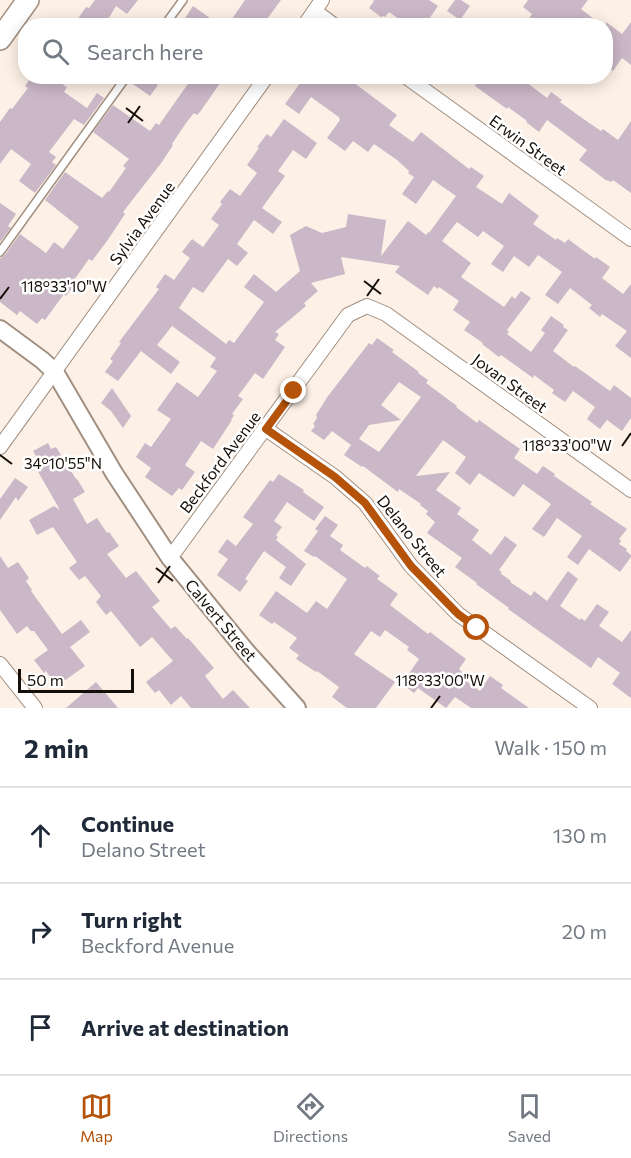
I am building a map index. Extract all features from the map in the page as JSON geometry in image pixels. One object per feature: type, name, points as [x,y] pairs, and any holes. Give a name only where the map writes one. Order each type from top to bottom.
[{"type":"main road","points":[[0,39],[28,0]]},
{"type":"street","points":[[309,18],[318,5],[329,18]]},
{"type":"street","name":"Sylvia Avenue","points":[[0,447],[261,84]]},
{"type":"street","name":"Erwin Street","points":[[416,84],[631,240]]},
{"type":"street","name":"Beckford Avenue","points":[[170,558],[348,315],[367,306]]},
{"type":"street","name":"Jovan Street","points":[[367,306],[386,314],[631,490]]},
{"type":"street","name":"Calvert Street","points":[[0,329],[55,372],[114,473],[170,558],[246,651],[297,708]]},
{"type":"street","name":"Delano Street","points":[[266,429],[335,477],[365,503],[411,566],[458,614],[590,708]]},
{"type":"street","points":[[0,664],[35,708]]},
{"type":"lane","points":[[170,18],[183,0]]},
{"type":"lane","points":[[0,252],[121,84]]},
{"type":"building","points":[[95,0],[138,0],[127,14],[116,6],[109,18],[78,18],[86,7],[89,8]]},
{"type":"building","points":[[245,0],[281,0],[268,18],[233,18]]},
{"type":"building","points":[[429,0],[438,6],[430,18],[398,18],[389,12],[385,17],[381,17],[369,8],[374,1]]},
{"type":"building","points":[[455,0],[461,0],[470,6],[461,18],[457,18],[447,11]]},
{"type":"building","points":[[528,0],[588,0],[581,9],[593,18],[529,18],[532,14],[523,7]]},
{"type":"building","points":[[193,6],[210,18],[185,18]]},
{"type":"building","points":[[631,22],[631,65],[622,58],[613,71],[613,27],[622,34]]},
{"type":"building","points":[[26,84],[64,84],[67,87],[64,92],[87,108],[97,93],[104,98],[84,125],[74,119],[49,152],[56,157],[52,162],[56,165],[35,193],[19,181],[31,164],[11,149],[0,164],[0,122],[28,88],[25,86]]},
{"type":"building","points":[[133,84],[158,85],[150,96]]},
{"type":"building","points":[[188,84],[219,84],[200,112],[197,115],[194,113],[186,123],[162,162],[123,212],[125,214],[107,241],[92,261],[89,259],[74,280],[77,282],[66,296],[64,294],[45,320],[42,318],[37,324],[20,311],[17,315],[0,302],[0,258],[5,255],[20,234],[46,253],[54,242],[63,249],[79,227],[45,200],[65,172],[102,198],[126,168],[123,166],[129,159],[93,132],[113,105],[150,131],[156,123],[159,125]]},
{"type":"building","points":[[299,84],[356,84],[397,115],[389,125],[413,142],[421,132],[469,169],[471,167],[484,176],[476,187],[502,204],[509,193],[539,216],[533,224],[556,240],[557,238],[565,243],[568,239],[610,267],[602,278],[623,294],[631,284],[631,358],[615,346],[627,331],[602,314],[600,317],[589,308],[592,305],[570,288],[558,304],[545,295],[562,272],[538,255],[529,267],[514,256],[503,272],[491,264],[504,246],[483,231],[478,237],[457,222],[442,241],[471,263],[461,277],[504,307],[512,296],[515,299],[521,291],[531,298],[507,330],[509,332],[507,334],[531,352],[545,333],[541,330],[551,316],[564,325],[563,327],[568,330],[553,351],[610,391],[614,385],[631,398],[631,418],[622,431],[607,420],[600,429],[587,419],[595,407],[573,391],[565,402],[552,393],[554,390],[534,375],[533,378],[501,355],[499,357],[464,330],[470,322],[453,310],[459,301],[439,287],[438,289],[434,286],[428,295],[395,272],[400,266],[341,257],[345,274],[311,283],[318,291],[304,303],[306,306],[275,332],[279,334],[275,340],[285,347],[263,379],[255,373],[238,396],[243,399],[213,449],[201,441],[185,465],[195,472],[182,490],[179,488],[172,496],[145,477],[151,468],[136,457],[145,443],[151,447],[171,419],[157,410],[177,382],[198,397],[217,371],[210,367],[216,358],[172,326],[157,345],[180,362],[171,374],[141,351],[118,381],[105,372],[113,361],[110,359],[121,343],[119,342],[159,289],[156,287],[165,274],[174,280],[190,258],[182,252],[192,239],[203,247],[219,225],[211,219],[230,189],[240,196],[257,173],[247,165],[267,134],[271,137],[284,119],[317,143],[306,159],[293,150],[278,171],[285,176],[262,208],[282,222],[273,234],[254,220],[237,244],[248,253],[237,266],[228,259],[203,293],[193,287],[179,308],[226,344],[229,340],[234,343],[264,302],[244,287],[254,274],[276,292],[300,271],[290,235],[306,226],[322,233],[346,227],[348,214],[386,220],[381,256],[408,221],[426,235],[429,233],[456,196],[433,180],[416,204],[402,194],[414,177],[397,160],[374,144],[368,152],[353,141],[345,151],[327,138],[340,118],[311,97],[299,114],[285,104]]},
{"type":"building","points":[[476,84],[529,84],[547,98],[551,92],[562,100],[560,102],[582,118],[618,140],[631,121],[631,193],[613,180],[607,181],[579,160],[587,150],[547,120],[539,132],[508,107],[507,109],[475,86]]},
{"type":"building","points":[[0,203],[16,214],[8,226],[11,228],[0,242]]},
{"type":"building","points":[[377,338],[394,350],[392,352],[419,372],[428,380],[426,383],[456,407],[477,423],[479,420],[520,449],[514,458],[537,474],[543,466],[592,502],[590,504],[627,529],[619,539],[621,541],[619,544],[627,549],[631,557],[620,572],[589,549],[578,565],[567,557],[582,536],[557,518],[544,537],[532,529],[551,504],[523,484],[514,497],[479,473],[470,485],[455,473],[466,457],[443,440],[416,476],[450,472],[436,490],[461,508],[457,514],[479,530],[472,540],[491,555],[505,536],[517,545],[499,570],[510,582],[531,596],[534,591],[547,601],[568,571],[578,579],[560,606],[585,621],[597,604],[609,612],[599,626],[622,642],[631,630],[631,698],[612,684],[620,673],[598,657],[591,668],[508,609],[455,567],[462,558],[427,533],[435,522],[426,514],[428,511],[399,489],[398,492],[344,455],[351,445],[332,431],[324,440],[311,431],[315,426],[313,424],[317,418],[316,415],[328,396],[369,343],[372,345]],"holes":[[[399,382],[421,397],[379,452],[359,439],[369,425],[401,420],[381,405]]]},
{"type":"building","points":[[112,388],[131,416],[123,428],[111,411],[101,403]]},
{"type":"building","points":[[48,443],[51,449],[56,447],[85,492],[73,499],[87,524],[97,518],[119,546],[107,554],[126,578],[136,571],[160,601],[152,607],[171,629],[175,626],[188,638],[214,668],[205,676],[223,699],[233,690],[250,708],[191,708],[181,696],[171,705],[159,690],[155,693],[146,682],[173,661],[152,637],[140,647],[111,611],[106,615],[96,602],[101,596],[85,576],[79,580],[69,568],[77,562],[53,527],[37,535],[29,520],[54,506],[60,510],[33,463],[38,459],[33,451]]},
{"type":"building","points":[[279,474],[304,490],[303,492],[324,507],[314,521],[287,502],[274,521],[282,527],[276,535],[278,537],[276,540],[306,564],[291,586],[279,578],[286,567],[264,551],[245,579],[248,581],[240,592],[217,575],[228,559],[218,552],[227,539],[236,546],[253,524],[243,517],[270,480],[273,482]]},
{"type":"building","points":[[15,478],[28,487],[18,501],[16,497],[0,520],[0,499]]},
{"type":"building","points":[[325,516],[338,525],[330,536],[343,545],[340,550],[365,568],[367,566],[380,576],[377,579],[398,594],[390,605],[466,659],[459,669],[462,672],[459,676],[480,691],[490,676],[503,685],[501,688],[529,708],[471,708],[455,697],[446,708],[418,688],[414,693],[402,684],[419,659],[407,650],[409,647],[385,630],[380,637],[371,631],[354,654],[395,682],[376,708],[347,708],[332,697],[339,687],[296,659],[299,655],[289,648],[297,638],[259,615],[276,591],[307,613],[316,601],[327,609],[347,579],[315,556],[304,551],[318,531],[315,529]]},
{"type":"building","points":[[0,556],[8,568],[18,562],[29,578],[26,581],[31,591],[62,634],[81,620],[90,632],[70,647],[85,666],[57,686],[34,660],[48,650],[34,631],[27,626],[17,634],[0,610]]},
{"type":"building","points":[[96,682],[118,708],[66,708]]},
{"type":"route","points":[[294,391],[266,429],[335,477],[365,503],[411,566],[458,614],[477,628]]}]
